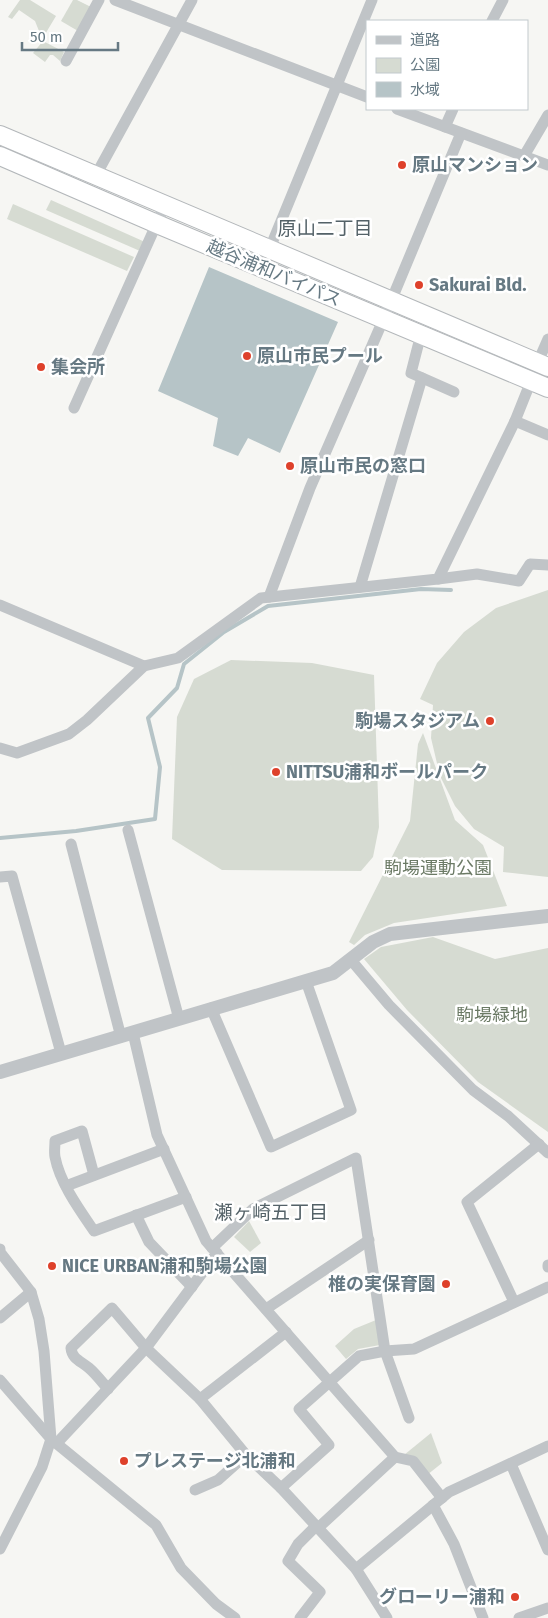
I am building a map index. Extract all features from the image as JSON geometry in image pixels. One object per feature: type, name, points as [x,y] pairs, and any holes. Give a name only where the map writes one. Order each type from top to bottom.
[{"type":"highway","name":"越谷浦和バイパス","points":[[0,135],[543,364]]},
{"type":"highway","name":"越谷浦和バイパス","points":[[0,156],[548,388]]},
{"type":"street","points":[[66,61],[100,0]]},
{"type":"street","points":[[115,0],[366,97]]},
{"type":"street","points":[[96,175],[192,0]]},
{"type":"street","points":[[270,248],[372,0]]},
{"type":"street","points":[[493,20],[503,0]]},
{"type":"street","points":[[400,110],[548,165]]},
{"type":"street","points":[[445,127],[452,110]]},
{"type":"street","points":[[524,156],[548,116]]},
{"type":"street","points":[[269,597],[310,488],[384,318],[461,133]]},
{"type":"street","points":[[74,408],[165,205]]},
{"type":"street","points":[[422,334],[410,373],[454,392]]},
{"type":"street","points":[[543,364],[548,339]]},
{"type":"street","points":[[360,587],[422,378]]},
{"type":"street","points":[[438,579],[515,421],[531,381]]},
{"type":"street","points":[[515,421],[548,435]]},
{"type":"street","points":[[0,748],[17,753],[69,734],[87,720],[144,666],[178,658],[262,598],[477,574],[519,581],[530,564],[548,565]]},
{"type":"street","points":[[0,605],[144,666]]},
{"type":"street","points":[[128,830],[179,1019]]},
{"type":"street","points":[[71,844],[157,1135],[206,1241],[395,1457],[413,1462],[437,1501],[483,1618]]},
{"type":"street","points":[[0,877],[12,876],[61,1053]]},
{"type":"street","points":[[0,1072],[333,973],[373,942],[390,934],[548,916]]},
{"type":"street","points":[[351,960],[389,1005],[473,1090],[508,1116],[548,1153]]},
{"type":"street","points":[[211,1008],[271,1147],[351,1110],[306,981]]},
{"type":"street","points":[[94,1175],[82,1131],[55,1141],[55,1156],[66,1186],[94,1230],[186,1197]]},
{"type":"street","points":[[514,1302],[467,1202],[539,1144]]},
{"type":"street","points":[[66,1186],[164,1150]]},
{"type":"street","points":[[0,1549],[54,1441],[108,1389],[146,1348],[192,1287],[215,1251],[253,1209],[356,1158],[385,1351],[409,1418]]},
{"type":"street","points":[[136,1215],[149,1242],[192,1287]]},
{"type":"street","points":[[266,1309],[369,1240]]},
{"type":"street","points":[[0,1249],[0,1252],[31,1292],[40,1319],[54,1441]]},
{"type":"street","points":[[281,1488],[329,1445],[299,1409],[359,1356],[385,1351],[414,1349],[548,1286]]},
{"type":"street","points":[[0,1318],[31,1292]]},
{"type":"street","points":[[108,1389],[88,1367],[77,1360],[71,1353],[71,1348],[112,1308],[146,1348],[200,1399],[246,1455],[281,1488],[356,1569],[388,1618]]},
{"type":"street","points":[[200,1399],[286,1332]]},
{"type":"street","points":[[0,1380],[54,1441],[156,1526],[181,1568],[216,1604],[235,1618]]},
{"type":"street","points":[[356,1569],[449,1492],[548,1446]]},
{"type":"street","points":[[195,1490],[218,1480],[246,1455]]},
{"type":"street","points":[[300,1618],[320,1592],[288,1561],[298,1544],[395,1457]]},
{"type":"street","points":[[511,1464],[548,1550]]},
{"type":"street","points":[[519,1618],[548,1608]]},
{"type":"green space","points":[[20,0],[30,0],[56,16],[44,36],[39,31],[35,21],[19,10],[12,19],[8,17]]},
{"type":"green space","points":[[73,0],[91,7],[78,31],[61,21]]},
{"type":"green space","points":[[43,41],[64,52],[60,61],[53,55],[50,55],[45,62],[33,53]]},
{"type":"green space","points":[[51,200],[145,242],[140,251],[46,210]]},
{"type":"green space","points":[[13,204],[134,257],[127,271],[7,219]]},
{"type":"green space","name":"駒場スタジアム","points":[[548,590],[548,877],[503,872],[504,847],[474,829],[455,806],[440,776],[431,738],[433,705],[420,699],[437,663],[464,632],[496,608]]},
{"type":"green space","name":"NITTSU浦和ボールパーク","points":[[231,660],[312,663],[374,675],[379,827],[373,857],[361,871],[222,870],[172,839],[177,717],[194,679]]},
{"type":"green space","name":"駒場運動公園","points":[[423,733],[455,820],[483,845],[507,906],[394,923],[365,935],[354,945],[349,942],[410,821],[418,744]]},
{"type":"green space","name":"駒場緑地","points":[[433,937],[495,959],[548,948],[548,1132],[478,1082],[407,1010],[364,959],[381,947]]},
{"type":"green space","points":[[249,1221],[261,1243],[250,1252],[234,1237]]},
{"type":"green space","points":[[376,1320],[380,1345],[358,1349],[346,1359],[335,1346],[354,1329]]},
{"type":"green space","points":[[431,1433],[442,1463],[427,1475],[404,1455]]},
{"type":"water","name":"原山市民プール","points":[[209,267],[338,322],[280,453],[248,438],[238,456],[213,446],[218,418],[158,391]]},
{"type":"waterway","points":[[0,838],[76,831],[155,819],[160,767],[148,718],[177,688],[184,664],[224,632],[268,606],[421,589],[451,590]]},
{"type":"place","name":"原山マンション","points":[[402,165]]},
{"type":"place","name":"Sakurai Bld.","points":[[419,285]]},
{"type":"place","name":"原山市民プール","points":[[247,356]]},
{"type":"place","name":"集会所","points":[[41,367]]},
{"type":"place","name":"原山市民の窓口","points":[[290,466]]},
{"type":"place","name":"駒場スタジアム","points":[[490,721]]},
{"type":"place","name":"NITTSU浦和ボールパーク","points":[[276,772]]},
{"type":"place","name":"NICE URBAN浦和駒場公園","points":[[52,1266]]},
{"type":"place","name":"椎の実保育園","points":[[446,1284]]},
{"type":"place","name":"プレステージ北浦和","points":[[124,1461]]},
{"type":"place","name":"グローリー浦和","points":[[515,1597]]},
{"type":"district","name":"原山二丁目","points":[[325,228]]},
{"type":"district","name":"瀬ヶ崎五丁目","points":[[271,1212]]}]
